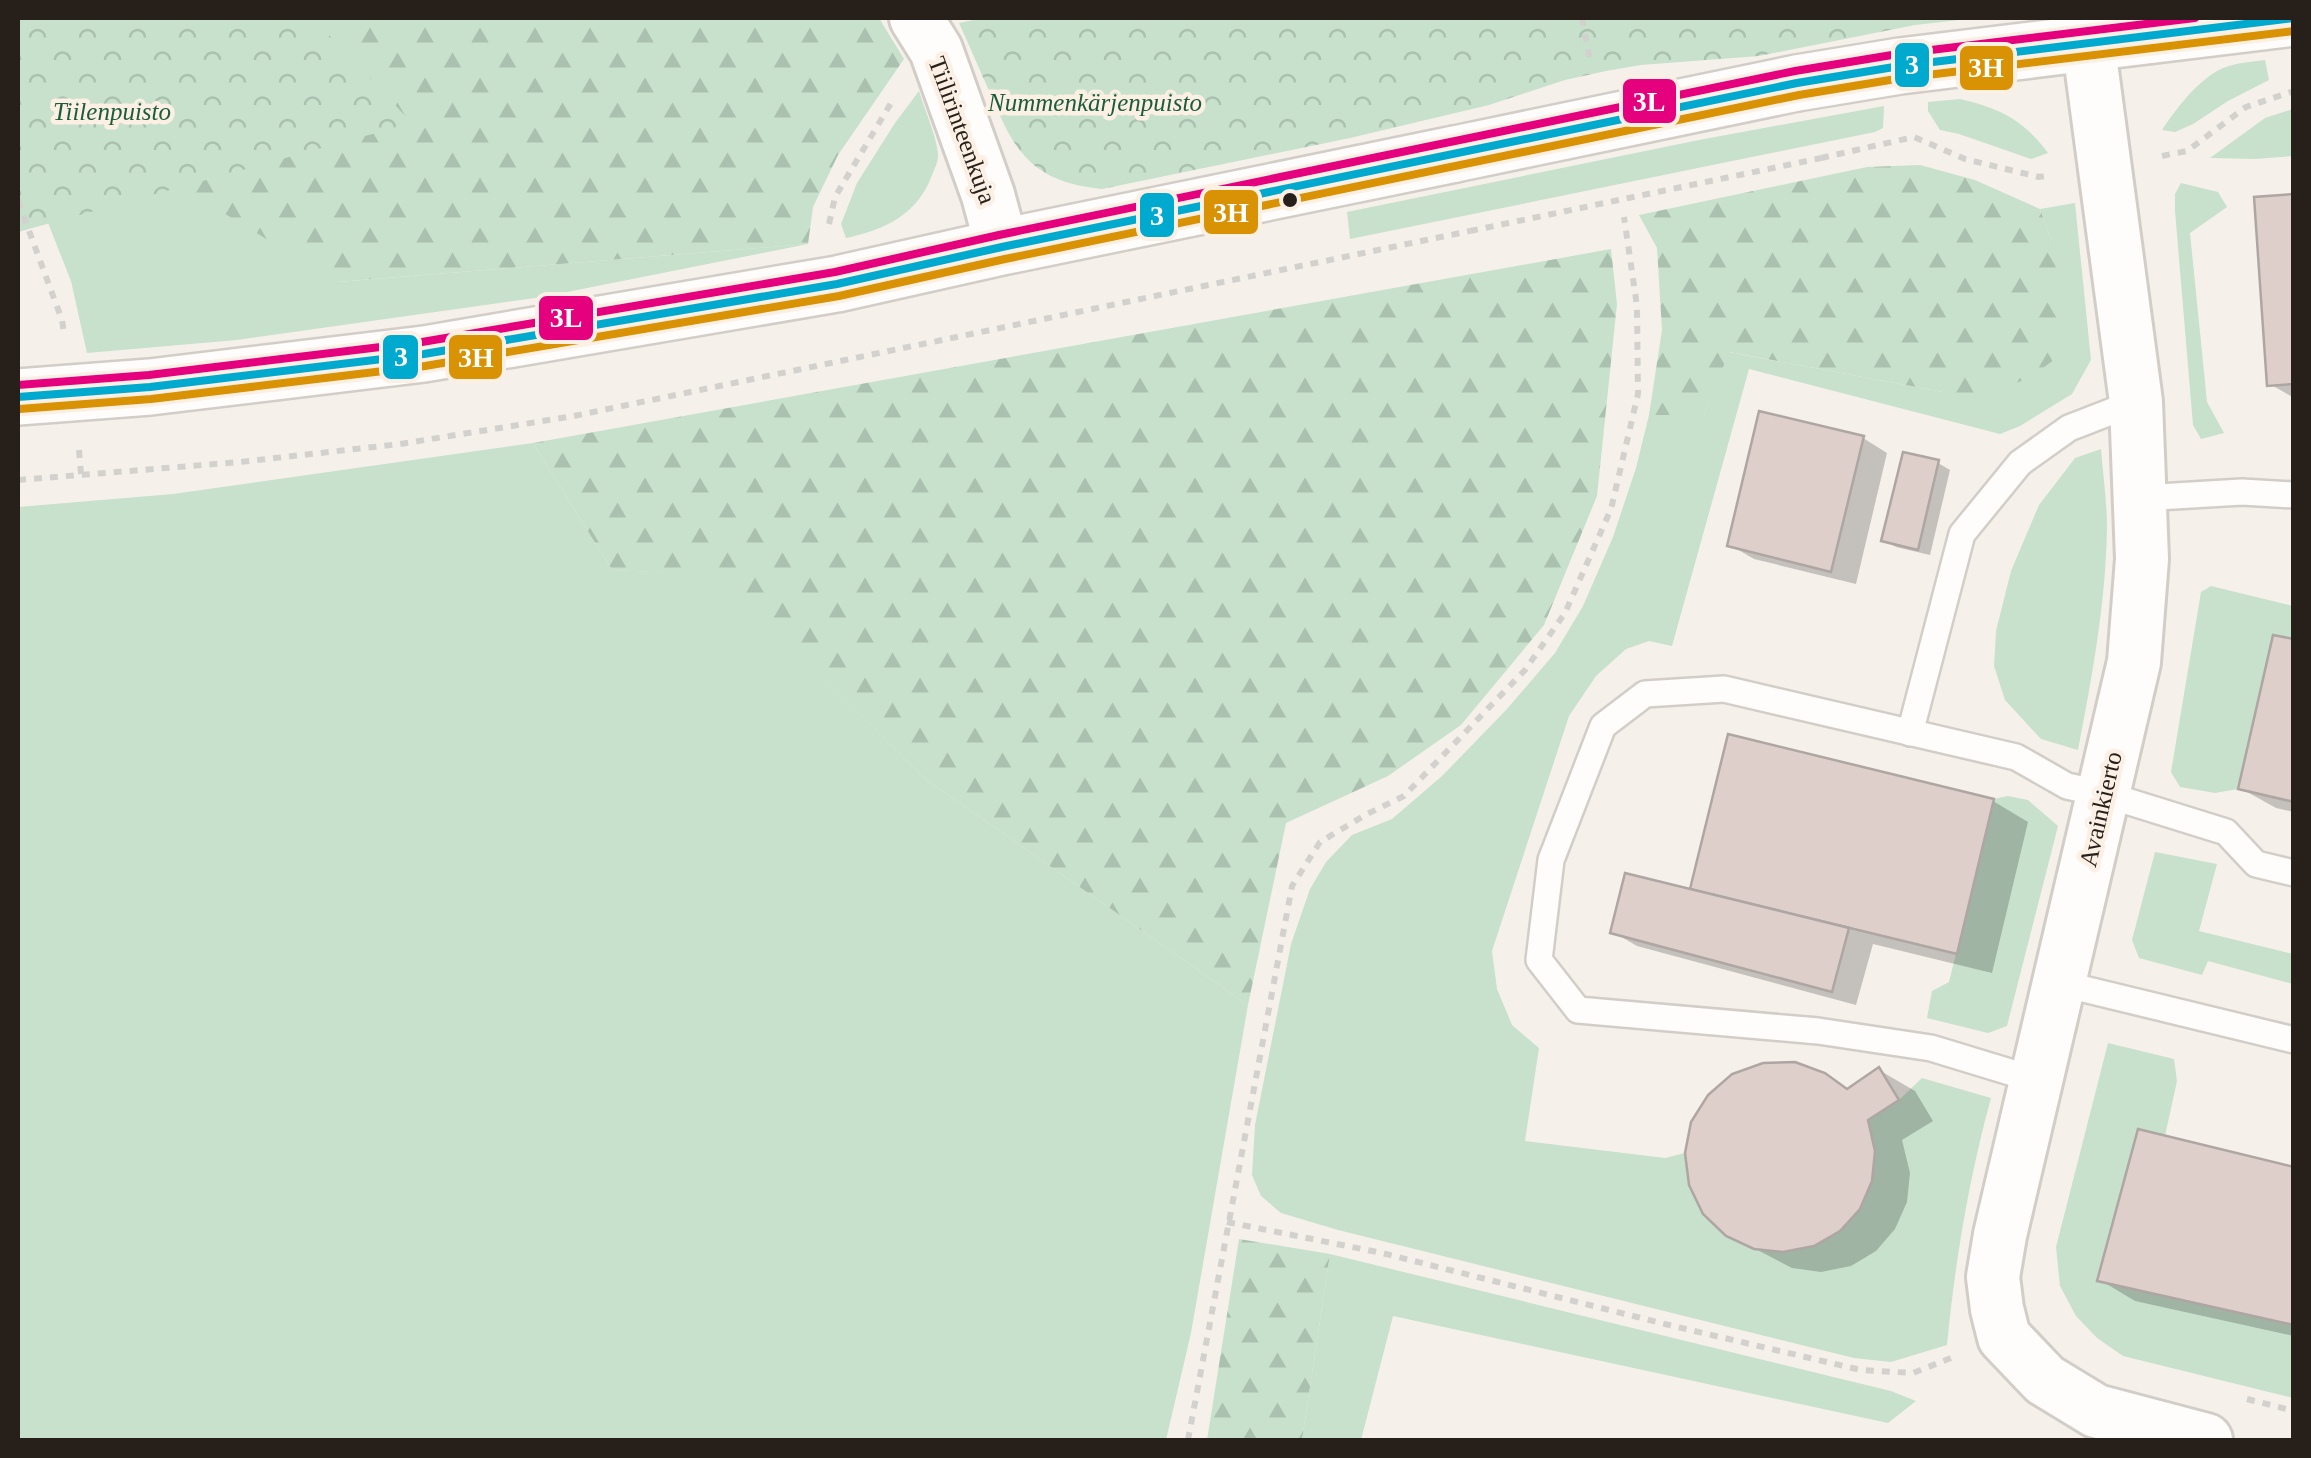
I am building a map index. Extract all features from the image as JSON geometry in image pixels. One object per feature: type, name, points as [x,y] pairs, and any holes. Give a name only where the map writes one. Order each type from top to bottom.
[{"type":"street","points":[[18,397],[150,387],[424,354],[838,284],[1002,246],[1797,83],[1900,66],[2294,18]]},
{"type":"street","name":"Tiilirinteenkuja","points":[[926,34],[988,195],[1002,246]]},
{"type":"street","name":"Avainkierto","points":[[2004,1338],[1993,1277],[2000,1235],[2134,662],[2142,559],[2136,402],[2088,42]]},
{"type":"street","points":[[2004,1338],[2044,1380],[2096,1411],[2206,1440]]},
{"type":"lane","points":[[1910,732],[1962,534],[2020,463],[2069,428],[2136,402]]},
{"type":"lane","points":[[2141,498],[2242,492],[2294,495]]},
{"type":"lane","points":[[2036,1080],[1931,1048],[1818,1031],[1578,1010],[1539,960],[1551,860],[1603,726],[1645,694],[1724,689],[2016,757],[2067,786],[2226,832],[2256,864],[2294,874]]},
{"type":"lane","points":[[2059,983],[2294,1040]]},
{"type":"path","points":[[1582,18],[1593,73]]},
{"type":"path","points":[[838,284],[828,239],[835,197],[926,34]]},
{"type":"path","points":[[18,480],[400,444],[574,416],[1821,158]]},
{"type":"path","points":[[1188,1440],[1292,886],[1320,842],[1404,796],[1525,670],[1565,613],[1611,509],[1638,394],[1637,306],[1624,217]]},
{"type":"path","points":[[1227,1222],[1382,1253],[1861,1370],[1913,1373],[2004,1338]]},
{"type":"green space","points":[[18,18],[879,18],[904,59],[838,155],[813,207],[808,244],[337,282],[28,94]]},
{"type":"green space","name":"Tiilenpuisto","points":[[18,18],[313,18],[412,123],[18,232]]},
{"type":"green space","name":"Nummenkärjenpuisto","points":[[983,18],[1977,18],[1915,25],[1759,56],[1606,71],[1489,105],[1350,138],[1102,189],[1059,180],[1030,162],[1019,149],[959,23]]},
{"type":"green space","points":[[2265,60],[2269,80],[2193,124],[2175,132],[2162,130],[2209,76],[2228,66]]},
{"type":"green space","points":[[18,86],[338,282],[808,244],[542,297],[237,340],[87,353],[71,281],[18,147]]},
{"type":"green space","points":[[919,91],[938,153],[926,189],[909,210],[887,225],[846,238],[841,224],[857,183]]},
{"type":"green space","points":[[1960,99],[2010,117],[2048,153],[2031,159],[1940,130],[1928,111],[1928,102]]},
{"type":"green space","points":[[1884,106],[1883,128],[1875,132],[1350,239],[1347,212]]},
{"type":"green space","points":[[2293,109],[2293,156],[2210,158],[2265,118]]},
{"type":"green space","points":[[1920,165],[1975,180],[2040,209],[2052,242],[2061,303],[2054,360],[2029,378],[1985,395],[1943,392],[1729,352],[1704,415],[1649,415],[1662,330],[1657,248],[1639,215],[1867,167]]},
{"type":"green space","points":[[2181,183],[2218,192],[2227,207],[2190,233],[2207,402],[2224,433],[2201,439],[2193,425],[2175,211],[2175,194]]},
{"type":"green space","points":[[2075,203],[2091,360],[2072,394],[2020,426],[2000,434],[1749,369],[1672,646],[1649,641],[1626,649],[1596,676],[1569,716],[1492,951],[1497,989],[1512,1025],[1539,1048],[1525,1141],[1665,1158],[1685,1153],[1689,1185],[1703,1214],[1754,1249],[1783,1252],[1814,1246],[1840,1231],[1860,1209],[1872,1181],[1875,1151],[1868,1120],[1899,1100],[1922,1078],[1991,1098],[1964,1220],[1947,1345],[1891,1362],[1854,1358],[1281,1213],[1261,1196],[1252,1175],[1255,1125],[1291,944],[1310,889],[1326,862],[1352,835],[1392,819],[1442,776],[1555,653],[1583,606],[1613,537],[1649,415],[1704,415],[1728,352],[1943,392],[2052,242],[2040,209]]},
{"type":"green space","points":[[1611,249],[1617,304],[1597,496],[1544,625],[1461,725],[1388,776],[1286,823],[1248,1005],[924,778],[722,576],[612,570],[533,443]]},
{"type":"green space","points":[[533,443],[612,570],[722,575],[924,778],[1248,1005],[1191,1333],[1166,1440],[18,1440],[18,507],[173,494]]},
{"type":"green space","points":[[2101,449],[2107,517],[2104,583],[2078,750],[2041,739],[2005,700],[1994,666],[1996,631],[2011,571],[2039,505],[2075,458]]},
{"type":"green space","points":[[2211,586],[2293,606],[2293,639],[2273,635],[2238,789],[2215,793],[2180,787],[2171,772],[2201,592]]},
{"type":"green space","points":[[2008,796],[2028,800],[2058,826],[2007,1026],[1988,1033],[1927,1018],[1932,991],[1949,982],[1994,799]]},
{"type":"green space","points":[[2155,852],[2217,864],[2199,931],[2293,954],[2293,984],[2208,961],[2202,975],[2139,958],[2132,940]]},
{"type":"green space","points":[[2108,1043],[2174,1059],[2177,1081],[2165,1136],[2138,1129],[2097,1281],[2293,1325],[2293,1398],[2123,1356],[2097,1338],[2076,1316],[2060,1286],[2056,1247]]},
{"type":"green space","points":[[1239,1239],[1330,1254],[1302,1440],[1207,1440]]},
{"type":"green space","points":[[1330,1254],[1891,1391],[1916,1401],[1888,1423],[1393,1316],[1361,1440],[1302,1440]]},
{"type":"building","points":[[2294,194],[2294,384],[2267,386],[2254,197]]},
{"type":"building","points":[[1759,411],[1864,436],[1831,572],[1727,546]]},
{"type":"building","points":[[1903,452],[1939,460],[1918,550],[1881,541]]},
{"type":"building","points":[[2273,635],[2294,639],[2294,802],[2238,789]]},
{"type":"building","points":[[1728,734],[1994,799],[1957,954],[1690,889]]},
{"type":"building","points":[[1625,873],[1849,928],[1832,992],[1610,933]]},
{"type":"building","points":[[1795,1062],[1825,1073],[1847,1089],[1879,1067],[1899,1100],[1868,1120],[1875,1151],[1872,1181],[1860,1209],[1840,1231],[1814,1246],[1783,1252],[1754,1249],[1726,1236],[1703,1214],[1689,1185],[1685,1153],[1691,1122],[1708,1095],[1732,1074],[1763,1063]]},
{"type":"building","points":[[2138,1129],[2294,1167],[2294,1325],[2097,1281]]},
{"type":"transit line","name":"3L","points":[[18,385],[149,375],[422,342],[835,272],[1795,71],[1898,54],[2195,18]]},
{"type":"transit line","name":"3","points":[[18,397],[150,387],[424,354],[837,284],[1797,83],[1900,66],[2294,18]]},
{"type":"transit line","name":"3H","points":[[19,409],[151,399],[425,366],[839,296],[1799,95],[1902,78],[2294,31]]}]
